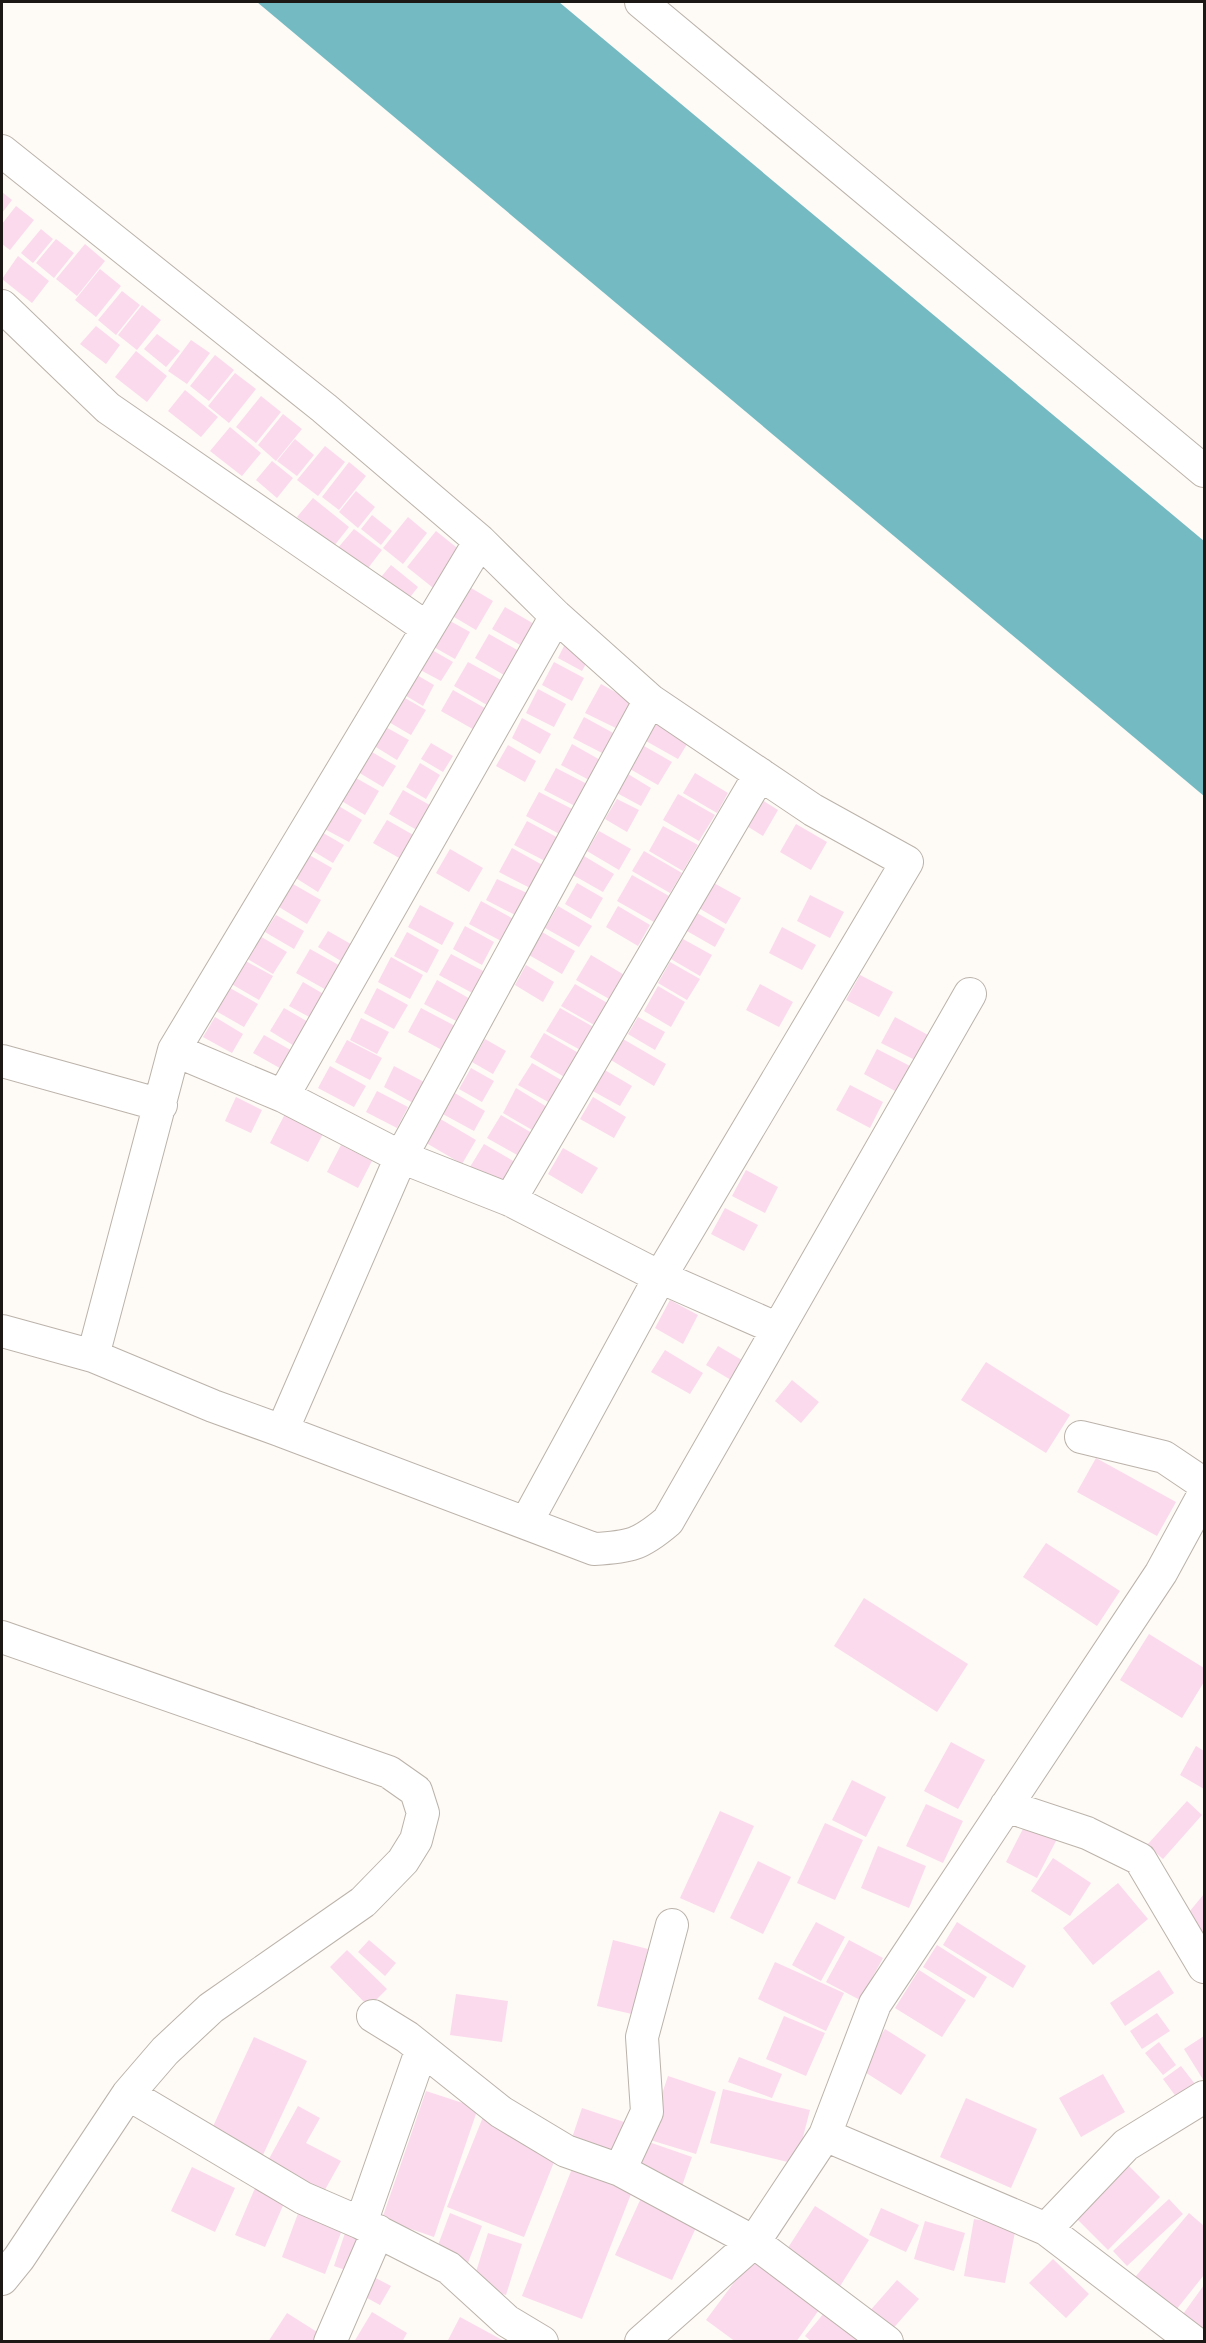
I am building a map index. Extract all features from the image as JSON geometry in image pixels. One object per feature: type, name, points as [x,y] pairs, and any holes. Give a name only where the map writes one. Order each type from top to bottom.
[{"type":"street","points":[[642,2],[1204,471]]},
{"type":"street","points":[[2,151],[228,334],[324,408],[480,541],[556,616],[650,700],[813,810],[907,862],[660,1277],[526,1523]]},
{"type":"street","points":[[2,306],[108,408],[427,628]]},
{"type":"street","points":[[93,1356],[174,1050],[480,541]]},
{"type":"street","points":[[283,1096],[556,616]]},
{"type":"street","points":[[282,1431],[401,1157],[650,700]]},
{"type":"street","points":[[510,1200],[760,774]]},
{"type":"street","points":[[2,1331],[93,1356],[213,1406],[594,1549],[629,1547],[652,1535],[668,1521],[970,994]]},
{"type":"street","points":[[174,1050],[283,1096],[401,1157],[510,1200],[660,1277],[778,1329]]},
{"type":"street","points":[[2,1061],[161,1105]]},
{"type":"street","points":[[1081,1437],[1164,1457],[1204,1484]]},
{"type":"street","points":[[641,2342],[754,2242],[825,2135],[875,2004],[1161,1573],[1204,1494]]},
{"type":"street","points":[[2,1637],[389,1772],[417,1791],[423,1813],[417,1840],[403,1862],[363,1902],[212,2008],[165,2051],[128,2094],[19,2258],[2,2279]]},
{"type":"street","points":[[1006,1806],[1087,1833],[1140,1860],[1204,1967]]},
{"type":"street","points":[[620,2170],[647,2112],[642,2037],[672,1925]]},
{"type":"street","points":[[374,2016],[407,2037],[421,2051],[501,2112],[567,2151],[620,2170],[754,2242],[887,2342]]},
{"type":"street","points":[[330,2342],[369,2227],[421,2051]]},
{"type":"street","points":[[128,2094],[303,2198],[369,2227],[449,2268],[507,2321],[542,2342]]},
{"type":"street","points":[[1046,2229],[1126,2145],[1204,2097]]},
{"type":"street","points":[[825,2135],[1046,2229],[1194,2342]]},
{"type":"water","points":[[257,2],[559,2],[1204,541],[1204,796]]},
{"type":"building","points":[[2,192],[12,200],[2,213]]},
{"type":"building","points":[[16,206],[34,220],[10,250],[2,244],[2,224]]},
{"type":"building","points":[[41,229],[53,239],[33,263],[21,253]]},
{"type":"building","points":[[56,239],[74,253],[54,278],[36,263]]},
{"type":"building","points":[[85,244],[105,261],[77,296],[56,279]]},
{"type":"building","points":[[18,256],[49,281],[32,303],[2,279]]},
{"type":"building","points":[[100,269],[121,286],[96,317],[75,300]]},
{"type":"building","points":[[122,291],[140,305],[116,335],[98,320]]},
{"type":"building","points":[[142,305],[161,320],[137,350],[118,335]]},
{"type":"building","points":[[96,326],[120,345],[106,364],[80,344]]},
{"type":"building","points":[[157,334],[180,351],[166,367],[144,349]]},
{"type":"building","points":[[191,340],[210,353],[187,384],[168,371]]},
{"type":"building","points":[[136,351],[167,376],[147,402],[115,377]]},
{"type":"building","points":[[215,355],[234,370],[209,401],[190,386]]},
{"type":"building","points":[[235,373],[256,389],[229,423],[208,406]]},
{"type":"building","points":[[185,390],[218,417],[201,437],[168,411]]},
{"type":"building","points":[[261,396],[281,412],[256,443],[236,427]]},
{"type":"building","points":[[283,414],[302,429],[276,461],[258,445]]},
{"type":"building","points":[[230,427],[261,453],[242,476],[210,451]]},
{"type":"building","points":[[295,439],[314,455],[297,476],[277,461]]},
{"type":"building","points":[[325,446],[345,462],[318,496],[297,480]]},
{"type":"building","points":[[272,461],[293,478],[277,498],[256,480]]},
{"type":"building","points":[[349,462],[366,476],[339,510],[322,497]]},
{"type":"building","points":[[356,491],[375,507],[358,528],[339,512]]},
{"type":"building","points":[[313,498],[349,527],[334,546],[297,517]]},
{"type":"building","points":[[372,515],[392,531],[381,545],[361,529]]},
{"type":"building","points":[[408,517],[427,533],[403,564],[383,548]]},
{"type":"building","points":[[354,529],[382,550],[365,572],[337,549]]},
{"type":"building","points":[[436,531],[466,555],[437,591],[407,567]]},
{"type":"building","points":[[391,565],[418,587],[404,605],[377,582]]},
{"type":"building","points":[[461,582],[493,601],[476,630],[444,611]]},
{"type":"building","points":[[505,607],[534,624],[522,646],[492,629]]},
{"type":"building","points":[[441,616],[470,632],[455,659],[425,642]]},
{"type":"building","points":[[489,634],[519,651],[504,675],[475,658]]},
{"type":"building","points":[[567,640],[592,653],[582,671],[558,658]]},
{"type":"building","points":[[425,646],[453,662],[441,681],[413,666]]},
{"type":"building","points":[[468,662],[501,680],[487,705],[454,686]]},
{"type":"building","points":[[554,662],[584,678],[572,701],[542,685]]},
{"type":"building","points":[[410,671],[434,685],[423,706],[398,691]]},
{"type":"building","points":[[601,684],[635,703],[620,730],[585,713]]},
{"type":"building","points":[[538,689],[566,704],[554,727],[526,713]]},
{"type":"building","points":[[453,690],[490,711],[478,732],[441,711]]},
{"type":"building","points":[[396,693],[426,710],[411,735],[382,718]]},
{"type":"building","points":[[584,717],[615,734],[604,754],[573,738]]},
{"type":"building","points":[[660,717],[692,736],[678,759],[646,741]]},
{"type":"building","points":[[522,718],[551,734],[540,754],[512,738]]},
{"type":"building","points":[[382,725],[409,740],[397,760],[371,744]]},
{"type":"building","points":[[431,743],[453,756],[443,772],[421,759]]},
{"type":"building","points":[[572,744],[602,761],[591,781],[561,765]]},
{"type":"building","points":[[508,745],[536,761],[525,782],[496,766]]},
{"type":"building","points":[[644,746],[672,762],[658,785],[630,769]]},
{"type":"building","points":[[365,748],[396,766],[383,787],[353,769]]},
{"type":"building","points":[[420,763],[440,775],[426,799],[406,787]]},
{"type":"building","points":[[556,768],[589,785],[577,807],[544,790]]},
{"type":"building","points":[[695,773],[728,793],[717,813],[683,793]]},
{"type":"building","points":[[349,774],[379,791],[365,815],[335,797]]},
{"type":"building","points":[[628,774],[651,788],[641,806],[617,793]]},
{"type":"building","points":[[403,790],[435,808],[422,833],[389,814]]},
{"type":"building","points":[[539,792],[578,812],[565,837],[526,816]]},
{"type":"building","points":[[678,794],[715,815],[699,841],[663,820]]},
{"type":"building","points":[[757,797],[778,810],[763,836],[742,823]]},
{"type":"building","points":[[617,799],[639,810],[627,832],[605,819]]},
{"type":"building","points":[[332,802],[362,820],[349,842],[319,826]]},
{"type":"building","points":[[387,820],[415,836],[401,859],[373,843]]},
{"type":"building","points":[[527,821],[562,840],[549,863],[514,845]]},
{"type":"building","points":[[796,824],[827,842],[811,870],[780,852]]},
{"type":"building","points":[[663,826],[698,845],[683,871],[649,851]]},
{"type":"building","points":[[318,830],[344,845],[333,863],[308,848]]},
{"type":"building","points":[[599,831],[631,849],[619,870],[587,851]]},
{"type":"building","points":[[512,848],[546,867],[534,890],[499,872]]},
{"type":"building","points":[[450,849],[483,868],[469,892],[436,873]]},
{"type":"building","points":[[644,851],[682,873],[670,893],[632,871]]},
{"type":"building","points":[[304,852],[332,868],[318,892],[291,875]]},
{"type":"building","points":[[584,856],[614,874],[603,892],[573,875]]},
{"type":"building","points":[[632,875],[669,896],[654,922],[617,901]]},
{"type":"building","points":[[497,879],[529,894],[517,916],[486,900]]},
{"type":"building","points":[[712,882],[741,898],[726,924],[697,907]]},
{"type":"building","points":[[577,883],[603,898],[591,919],[565,904]]},
{"type":"building","points":[[293,884],[321,900],[307,924],[279,907]]},
{"type":"building","points":[[810,895],[844,912],[830,938],[797,921]]},
{"type":"building","points":[[481,901],[517,921],[505,943],[469,924]]},
{"type":"building","points":[[420,905],[454,923],[442,945],[408,927]]},
{"type":"building","points":[[558,906],[592,926],[579,947],[545,928]]},
{"type":"building","points":[[618,906],[650,925],[638,946],[606,927]]},
{"type":"building","points":[[697,913],[725,929],[715,947],[687,931]]},
{"type":"building","points":[[276,915],[304,931],[294,949],[265,932]]},
{"type":"building","points":[[465,926],[494,942],[482,965],[453,949]]},
{"type":"building","points":[[782,927],[816,945],[802,970],[769,953]]},
{"type":"building","points":[[328,931],[356,947],[346,964],[318,947]]},
{"type":"building","points":[[407,932],[439,950],[427,973],[394,956]]},
{"type":"building","points":[[542,932],[575,951],[562,974],[529,955]]},
{"type":"building","points":[[258,935],[287,952],[273,974],[246,958]]},
{"type":"building","points":[[683,939],[712,955],[700,976],[671,959]]},
{"type":"building","points":[[310,949],[344,968],[330,992],[296,973]]},
{"type":"building","points":[[451,954],[487,973],[476,995],[439,975]]},
{"type":"building","points":[[591,955],[626,976],[611,1000],[576,980]]},
{"type":"building","points":[[391,957],[423,975],[410,999],[378,982]]},
{"type":"building","points":[[242,959],[273,976],[259,1000],[228,982]]},
{"type":"building","points":[[670,962],[700,979],[687,1000],[658,983]]},
{"type":"building","points":[[526,965],[554,982],[543,1002],[515,985]]},
{"type":"building","points":[[860,975],[893,992],[879,1017],[846,1000]]},
{"type":"building","points":[[437,980],[472,1000],[460,1023],[424,1004]]},
{"type":"building","points":[[303,982],[327,996],[313,1019],[289,1006]]},
{"type":"building","points":[[575,984],[609,1004],[596,1026],[561,1006]]},
{"type":"building","points":[[760,984],[793,1002],[779,1027],[746,1010]]},
{"type":"building","points":[[658,986],[685,1002],[671,1027],[644,1011]]},
{"type":"building","points":[[230,988],[258,1004],[244,1027],[216,1011]]},
{"type":"building","points":[[377,988],[408,1005],[394,1029],[364,1013]]},
{"type":"building","points":[[284,1008],[310,1023],[296,1047],[270,1031]]},
{"type":"building","points":[[421,1008],[457,1027],[444,1051],[408,1032]]},
{"type":"building","points":[[560,1008],[597,1029],[584,1052],[546,1031]]},
{"type":"building","points":[[215,1017],[243,1034],[232,1053],[203,1037]]},
{"type":"building","points":[[638,1017],[665,1032],[655,1050],[628,1034]]},
{"type":"building","points":[[895,1017],[928,1035],[915,1060],[881,1043]]},
{"type":"building","points":[[361,1018],[389,1032],[377,1054],[350,1040]]},
{"type":"building","points":[[544,1033],[582,1055],[568,1079],[530,1057]]},
{"type":"building","points":[[264,1035],[296,1053],[285,1071],[253,1053]]},
{"type":"building","points":[[485,1039],[506,1051],[493,1074],[472,1062]]},
{"type":"building","points":[[623,1039],[666,1064],[654,1086],[611,1060]]},
{"type":"building","points":[[347,1040],[382,1058],[370,1080],[335,1062]]},
{"type":"building","points":[[877,1049],[910,1066],[897,1092],[864,1074]]},
{"type":"building","points":[[532,1063],[563,1081],[550,1103],[518,1085]]},
{"type":"building","points":[[330,1066],[366,1086],[354,1107],[318,1088]]},
{"type":"building","points":[[394,1066],[424,1082],[413,1103],[384,1087]]},
{"type":"building","points":[[471,1068],[494,1081],[482,1102],[459,1089]]},
{"type":"building","points":[[603,1069],[632,1086],[620,1106],[591,1090]]},
{"type":"building","points":[[850,1085],[883,1102],[870,1128],[836,1110]]},
{"type":"building","points":[[516,1088],[547,1107],[534,1131],[503,1113]]},
{"type":"building","points":[[377,1091],[408,1107],[397,1128],[366,1112]]},
{"type":"building","points":[[453,1092],[485,1111],[474,1131],[441,1113]]},
{"type":"building","points":[[236,1097],[262,1110],[251,1133],[225,1121]]},
{"type":"building","points":[[593,1097],[626,1117],[614,1138],[580,1119]]},
{"type":"building","points":[[285,1114],[323,1134],[308,1162],[270,1143]]},
{"type":"building","points":[[501,1115],[532,1133],[519,1156],[487,1138]]},
{"type":"building","points":[[437,1117],[476,1140],[462,1164],[423,1141]]},
{"type":"building","points":[[484,1144],[515,1162],[501,1185],[470,1167]]},
{"type":"building","points":[[341,1145],[372,1161],[358,1188],[327,1172]]},
{"type":"building","points":[[563,1148],[598,1168],[582,1194],[548,1174]]},
{"type":"building","points":[[746,1170],[778,1187],[765,1213],[732,1196]]},
{"type":"building","points":[[725,1208],[758,1225],[744,1251],[711,1234]]},
{"type":"building","points":[[670,1300],[698,1315],[683,1344],[655,1328]]},
{"type":"building","points":[[718,1346],[747,1363],[736,1383],[706,1365]]},
{"type":"building","points":[[665,1350],[703,1373],[690,1394],[651,1372]]},
{"type":"building","points":[[986,1362],[1070,1415],[1046,1453],[961,1400]]},
{"type":"building","points":[[792,1380],[819,1402],[801,1423],[775,1401]]},
{"type":"building","points":[[1096,1458],[1176,1502],[1157,1536],[1077,1492]]},
{"type":"building","points":[[1046,1543],[1120,1591],[1097,1626],[1023,1577]]},
{"type":"building","points":[[864,1598],[968,1664],[937,1712],[834,1646]]},
{"type":"building","points":[[1149,1634],[1204,1668],[1204,1682],[1182,1718],[1120,1680]]},
{"type":"building","points":[[951,1742],[985,1760],[958,1809],[924,1791]]},
{"type":"building","points":[[1196,1746],[1204,1751],[1204,1789],[1180,1775]]},
{"type":"building","points":[[852,1780],[886,1797],[866,1837],[832,1820]]},
{"type":"building","points":[[1187,1801],[1202,1815],[1163,1859],[1147,1845]]},
{"type":"building","points":[[926,1804],[963,1821],[943,1863],[906,1846]]},
{"type":"building","points":[[720,1811],[754,1826],[714,1913],[680,1898]]},
{"type":"building","points":[[1027,1821],[1058,1837],[1037,1878],[1006,1862]]},
{"type":"building","points":[[825,1823],[863,1840],[835,1900],[797,1883]]},
{"type":"building","points":[[878,1846],[926,1866],[909,1908],[861,1888]]},
{"type":"building","points":[[1053,1858],[1091,1883],[1070,1916],[1031,1891]]},
{"type":"building","points":[[758,1861],[791,1877],[763,1934],[730,1918]]},
{"type":"building","points":[[1118,1883],[1148,1919],[1093,1965],[1063,1928]]},
{"type":"building","points":[[1204,1894],[1204,1933],[1185,1917]]},
{"type":"building","points":[[816,1922],[845,1937],[821,1981],[792,1965]]},
{"type":"building","points":[[957,1922],[1026,1966],[1013,1988],[943,1945]]},
{"type":"building","points":[[369,1940],[396,1963],[385,1976],[358,1952]]},
{"type":"building","points":[[613,1940],[648,1949],[632,2014],[597,2006]]},
{"type":"building","points":[[849,1940],[883,1958],[860,2000],[826,1982]]},
{"type":"building","points":[[937,1945],[987,1977],[974,1998],[923,1967]]},
{"type":"building","points":[[347,1950],[387,1989],[369,2007],[330,1967]]},
{"type":"building","points":[[775,1962],[844,1993],[826,2031],[758,1999]]},
{"type":"building","points":[[919,1970],[966,2000],[942,2037],[895,2008]]},
{"type":"building","points":[[1159,1970],[1174,1993],[1125,2026],[1110,2003]]},
{"type":"building","points":[[456,1994],[508,2001],[502,2042],[450,2035]]},
{"type":"building","points":[[1157,2013],[1170,2031],[1142,2049],[1130,2031]]},
{"type":"building","points":[[784,2016],[825,2033],[806,2076],[766,2059]]},
{"type":"building","points":[[885,2029],[926,2055],[901,2095],[860,2069]]},
{"type":"building","points":[[1204,2036],[1204,2081],[1184,2049]]},
{"type":"building","points":[[254,2037],[307,2061],[262,2157],[210,2133]]},
{"type":"building","points":[[1159,2042],[1176,2065],[1163,2075],[1145,2053]]},
{"type":"building","points":[[739,2057],[782,2074],[772,2098],[728,2082]]},
{"type":"building","points":[[1181,2066],[1195,2084],[1177,2098],[1163,2079]]},
{"type":"building","points":[[1103,2074],[1125,2112],[1081,2137],[1059,2098]]},
{"type":"building","points":[[668,2076],[716,2092],[696,2154],[647,2139]]},
{"type":"building","points":[[723,2089],[810,2110],[796,2164],[710,2143]]},
{"type":"building","points":[[426,2091],[478,2108],[434,2237],[382,2219]]},
{"type":"building","points":[[966,2098],[1037,2129],[1011,2188],[940,2157]]},
{"type":"building","points":[[298,2106],[320,2118],[306,2143],[341,2161],[321,2197],[265,2166]]},
{"type":"building","points":[[582,2108],[630,2124],[618,2160],[570,2144]]},
{"type":"building","points":[[483,2117],[560,2147],[524,2237],[447,2207]]},
{"type":"building","points":[[646,2141],[692,2157],[682,2186],[635,2169]]},
{"type":"building","points":[[575,2161],[635,2184],[582,2319],[522,2296]]},
{"type":"building","points":[[1127,2164],[1160,2197],[1108,2250],[1075,2217]]},
{"type":"building","points":[[192,2167],[235,2188],[215,2232],[171,2211]]},
{"type":"building","points":[[258,2181],[288,2194],[265,2247],[235,2235]]},
{"type":"building","points":[[642,2196],[699,2221],[672,2280],[615,2255]]},
{"type":"building","points":[[1169,2199],[1183,2214],[1127,2266],[1113,2251]]},
{"type":"building","points":[[815,2206],[869,2240],[837,2291],[782,2257]]},
{"type":"building","points":[[300,2208],[344,2225],[325,2274],[282,2257]]},
{"type":"building","points":[[881,2208],[919,2225],[906,2252],[869,2235]]},
{"type":"building","points":[[450,2213],[482,2226],[466,2268],[434,2256]]},
{"type":"building","points":[[1189,2213],[1204,2226],[1204,2275],[1172,2315],[1131,2282]]},
{"type":"building","points":[[974,2219],[1016,2227],[1005,2283],[964,2276]]},
{"type":"building","points":[[925,2221],[965,2233],[954,2271],[914,2259]]},
{"type":"building","points":[[347,2227],[368,2235],[354,2273],[334,2266]]},
{"type":"building","points":[[488,2233],[522,2244],[506,2295],[472,2285]]},
{"type":"building","points":[[753,2257],[821,2307],[796,2342],[736,2342],[706,2320]]},
{"type":"building","points":[[1053,2259],[1089,2294],[1066,2318],[1029,2283]]},
{"type":"building","points":[[368,2274],[391,2286],[380,2305],[358,2293]]},
{"type":"building","points":[[897,2280],[919,2299],[890,2332],[868,2313]]},
{"type":"building","points":[[1204,2285],[1204,2340],[1178,2321]]},
{"type":"building","points":[[829,2307],[868,2342],[812,2342],[805,2336]]},
{"type":"building","points":[[372,2312],[407,2333],[402,2342],[354,2342]]},
{"type":"building","points":[[287,2313],[325,2337],[322,2342],[268,2342]]},
{"type":"building","points":[[460,2317],[506,2342],[447,2342]]}]
